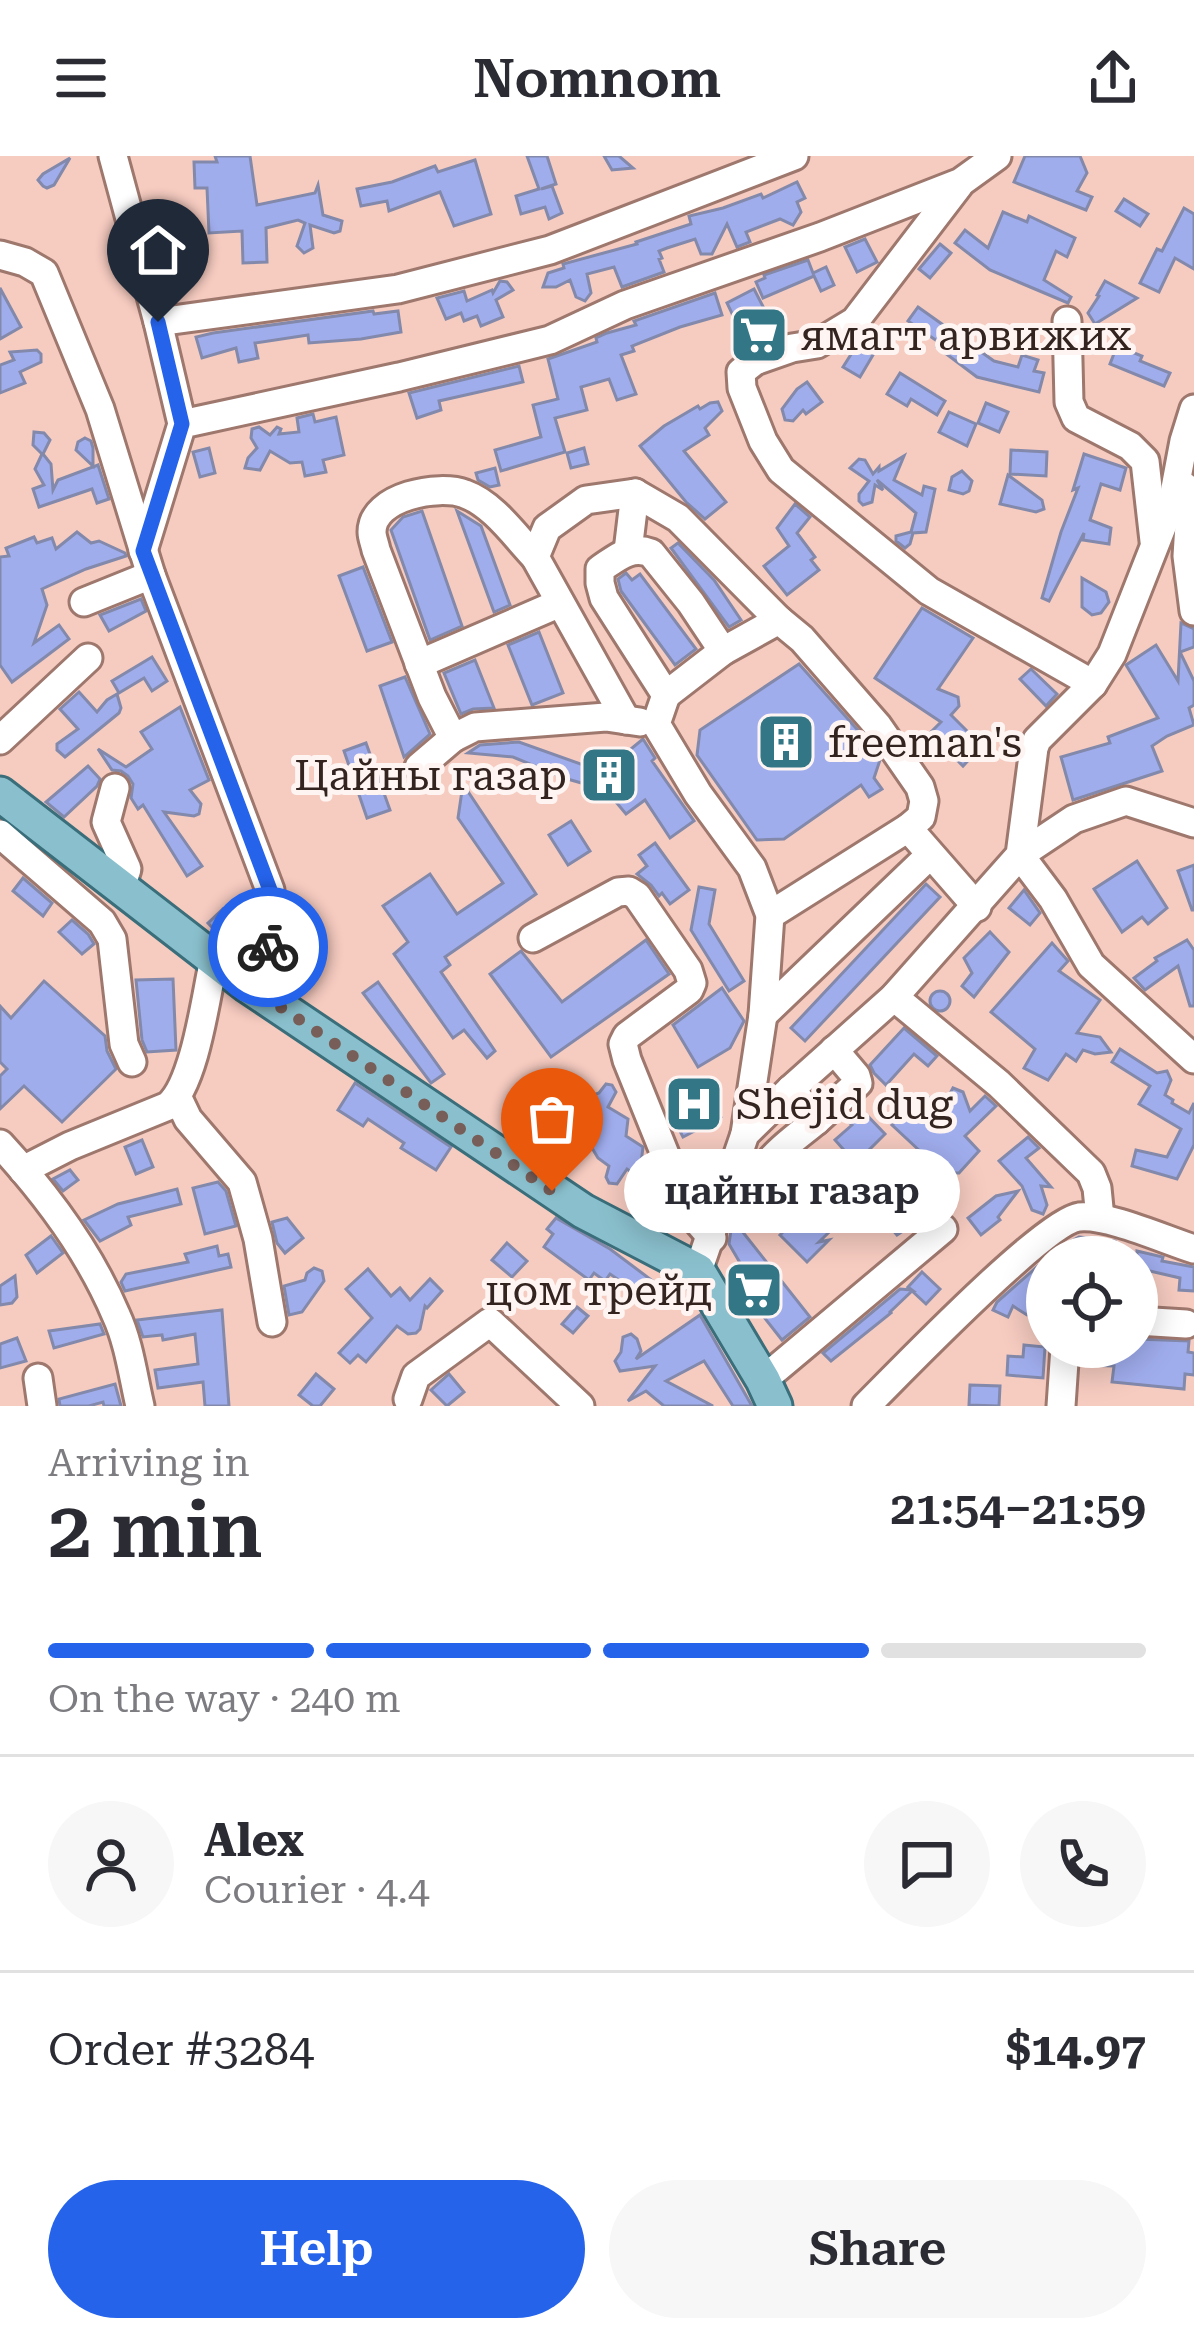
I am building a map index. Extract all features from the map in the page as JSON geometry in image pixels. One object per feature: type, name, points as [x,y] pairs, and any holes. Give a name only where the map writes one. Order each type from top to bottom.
[{"type":"main road","points":[[0,794],[248,985],[583,1211],[698,1271],[769,1393]]},
{"type":"street","points":[[158,322],[398,290],[550,250],[794,156]]},
{"type":"street","points":[[182,424],[550,340],[625,305],[962,182],[997,156]]},
{"type":"street","points":[[84,602],[147,563],[182,424],[118,158]]},
{"type":"street","points":[[962,182],[855,321],[818,344],[755,361],[741,372],[742,388],[763,441],[781,470],[816,501],[929,591],[1093,684]]},
{"type":"street","points":[[0,255],[44,273],[50,285],[100,410],[147,563],[270,890],[268,965],[248,985]]},
{"type":"street","points":[[1066,321],[1069,402],[1076,418],[1130,446],[1145,461],[1154,545]]},
{"type":"street","points":[[1194,410],[1173,499],[1112,654],[1093,684],[1037,740],[1020,855],[1053,899],[1091,965],[1194,1059]]},
{"type":"street","points":[[1173,499],[1194,474]]},
{"type":"street","points":[[453,738],[432,698],[372,531],[376,517],[388,506],[410,494],[436,490],[462,492],[492,512],[535,556],[626,720]]},
{"type":"street","points":[[628,551],[634,493]]},
{"type":"street","points":[[535,556],[547,529],[586,500],[634,493],[678,518],[802,639],[877,725],[920,787],[921,817],[770,915]]},
{"type":"street","points":[[1173,499],[1190,509],[1187,556],[1194,611]]},
{"type":"street","points":[[666,695],[604,598],[600,569],[628,551],[651,553],[723,651]]},
{"type":"street","points":[[419,664],[560,603]]},
{"type":"street","points":[[698,1271],[745,1134],[763,1015],[770,915],[752,868],[698,794],[656,724],[666,695],[723,651],[779,620]]},
{"type":"street","points":[[0,740],[88,658]]},
{"type":"street","points":[[419,767],[453,738],[475,728],[606,717],[656,724]]},
{"type":"street","points":[[115,788],[106,822],[127,869],[121,888]]},
{"type":"street","points":[[745,1134],[894,997],[1020,855],[1074,819],[1126,801],[1194,824]]},
{"type":"street","points":[[908,828],[976,907]]},
{"type":"street","points":[[0,834],[102,922],[112,939],[124,1045],[133,1062]]},
{"type":"street","points":[[763,1015],[930,855]]},
{"type":"street","points":[[532,938],[628,891],[637,896],[688,970],[689,990],[627,1036],[623,1044],[687,1209],[712,1238]]},
{"type":"street","points":[[23,1170],[178,1098],[187,1080],[214,959]]},
{"type":"street","points":[[894,997],[999,1084],[1091,1173],[1100,1218]]},
{"type":"street","points":[[753,1197],[768,1162],[858,1083],[835,1050]]},
{"type":"street","points":[[791,1089],[816,1121]]},
{"type":"street","points":[[178,1098],[188,1119],[242,1182],[258,1239],[272,1322]]},
{"type":"street","points":[[0,1144],[51,1203],[86,1257],[117,1316],[140,1406]]},
{"type":"street","points":[[866,1406],[1022,1256],[1074,1217],[1100,1218],[1194,1249]]},
{"type":"street","points":[[769,1393],[943,1229]]},
{"type":"street","points":[[408,1399],[416,1376],[490,1322],[580,1406]]},
{"type":"street","points":[[1158,1323],[1186,1324]]},
{"type":"street","points":[[1060,1406],[1063,1368]]},
{"type":"building","points":[[215,156],[250,156],[257,205],[315,193],[318,185],[323,215],[342,221],[340,231],[310,225],[313,248],[304,253],[297,246],[305,223],[298,220],[266,228],[267,262],[243,263],[242,231],[209,233],[207,188],[195,188],[194,162],[217,162]]},
{"type":"building","points":[[527,156],[547,156],[556,184],[541,189],[552,186],[562,213],[549,219],[545,207],[521,214],[516,196],[539,189]]},
{"type":"building","points":[[604,156],[619,156],[633,168],[612,170]]},
{"type":"building","points":[[1025,156],[1080,156],[1087,173],[1077,191],[1092,197],[1086,210],[1014,182]]},
{"type":"building","points":[[70,158],[54,185],[43,186],[38,180],[43,174]]},
{"type":"building","points":[[475,160],[491,214],[454,226],[440,192],[389,211],[387,201],[361,206],[357,189],[435,166],[438,172]]},
{"type":"building","points":[[797,182],[805,198],[797,202],[801,212],[793,225],[780,219],[746,232],[750,242],[737,247],[727,224],[712,254],[701,254],[695,239],[667,248],[659,251],[664,272],[622,287],[614,267],[587,274],[591,293],[585,301],[576,297],[570,280],[543,287],[548,273],[564,268],[563,264],[637,244],[691,224],[689,216],[761,194],[763,198]]},
{"type":"building","points":[[1124,199],[1148,214],[1140,226],[1116,211]]},
{"type":"building","points":[[1184,208],[1194,214],[1194,269],[1175,258],[1159,292],[1140,283]]},
{"type":"building","points":[[1003,212],[1027,222],[1029,216],[1075,238],[1067,257],[1056,251],[1044,280],[1071,297],[1068,303],[990,270],[955,243],[965,230],[988,248]]},
{"type":"building","points":[[865,239],[877,262],[857,272],[845,247]]},
{"type":"building","points":[[940,244],[951,253],[930,278],[919,269]]},
{"type":"building","points":[[808,260],[813,273],[826,267],[834,285],[821,291],[814,276],[763,298],[756,282],[764,275]]},
{"type":"building","points":[[500,281],[513,290],[496,300],[503,317],[481,326],[477,316],[464,321],[461,313],[446,319],[437,298],[464,291],[467,301],[493,293]]},
{"type":"building","points":[[1105,281],[1137,298],[1095,324],[1088,313]]},
{"type":"building","points":[[0,288],[21,327],[0,339]]},
{"type":"building","points":[[754,289],[777,334],[747,345],[727,303]]},
{"type":"building","points":[[715,293],[722,315],[632,346],[634,351],[621,355],[636,394],[617,400],[609,379],[581,387],[587,410],[555,418],[565,452],[501,471],[495,450],[541,437],[533,405],[558,399],[548,359],[636,325],[634,321]]},
{"type":"building","points":[[918,307],[994,361],[1018,367],[1022,355],[1038,360],[1034,371],[1044,373],[1039,392],[977,377],[908,321]]},
{"type":"building","points":[[398,311],[401,332],[309,343],[308,335],[255,343],[258,358],[239,362],[236,348],[202,358],[196,337],[213,333]]},
{"type":"building","points":[[857,345],[873,355],[860,377],[843,367]]},
{"type":"building","points":[[1117,346],[1170,373],[1164,386],[1110,364]]},
{"type":"building","points":[[37,350],[41,362],[20,372],[25,383],[0,393],[0,365],[14,360],[10,352]]},
{"type":"building","points":[[519,366],[523,382],[439,401],[441,410],[417,418],[409,393]]},
{"type":"building","points":[[900,373],[945,401],[937,415],[911,399],[907,406],[887,394]]},
{"type":"building","points":[[807,382],[822,402],[806,414],[803,410],[793,421],[785,420],[782,409]]},
{"type":"building","points":[[718,402],[722,411],[705,428],[709,435],[684,451],[726,502],[705,519],[640,446],[698,406]]},
{"type":"building","points":[[986,403],[1008,412],[999,432],[978,423]]},
{"type":"building","points":[[949,412],[976,424],[967,446],[939,432]]},
{"type":"building","points":[[313,414],[315,422],[336,417],[344,455],[323,460],[326,472],[305,476],[302,462],[290,463],[270,451],[260,470],[245,468],[257,448],[252,429],[259,427],[270,435],[277,427],[279,434],[299,432],[297,418]]},
{"type":"building","points":[[34,432],[50,440],[43,454],[51,464],[53,490],[58,480],[98,465],[109,499],[97,503],[92,489],[39,507],[33,489],[44,485],[35,469],[42,454],[33,445]]},
{"type":"building","points":[[85,438],[93,448],[93,466],[76,450]]},
{"type":"building","points":[[209,448],[215,473],[200,477],[193,452]]},
{"type":"building","points":[[584,448],[588,464],[571,468],[567,453]]},
{"type":"building","points":[[1011,450],[1047,452],[1046,476],[1010,474]]},
{"type":"building","points":[[1084,454],[1126,468],[1120,490],[1101,484],[1090,520],[1111,528],[1109,544],[1083,540],[1084,533],[1049,601],[1042,598],[1078,488],[1073,490]]},
{"type":"building","points":[[904,456],[894,480],[922,495],[924,486],[935,489],[926,532],[913,533],[905,548],[896,536],[911,532],[916,513],[877,480],[883,490],[875,485],[872,502],[863,505],[859,494],[869,481],[850,468],[859,459],[865,460],[873,474]]},
{"type":"building","points":[[495,468],[499,485],[490,487],[478,480],[476,473]]},
{"type":"building","points":[[962,471],[972,481],[969,491],[949,490],[952,477]]},
{"type":"building","points":[[1008,475],[1042,500],[1044,509],[1036,512],[1000,504]]},
{"type":"building","points":[[795,504],[810,517],[797,533],[819,570],[787,595],[764,566],[789,546],[777,528]]},
{"type":"building","points":[[422,511],[462,626],[430,640],[391,530],[403,517]]},
{"type":"building","points":[[457,511],[481,526],[510,605],[494,612]]},
{"type":"building","points":[[77,532],[91,543],[99,541],[126,556],[42,589],[47,605],[34,643],[59,625],[69,639],[12,682],[0,665],[0,557],[9,556],[6,548],[34,537],[37,543],[52,538],[56,549]]},
{"type":"building","points":[[678,543],[714,580],[741,620],[729,627],[671,548]]},
{"type":"building","points":[[363,567],[392,642],[367,651],[339,576]]},
{"type":"building","points":[[626,573],[632,580],[640,574],[696,649],[675,665],[621,591],[618,579]]},
{"type":"building","points":[[1082,578],[1106,592],[1109,602],[1101,613],[1092,615],[1082,607]]},
{"type":"building","points":[[141,599],[146,611],[109,631],[100,615]]},
{"type":"building","points":[[922,608],[973,638],[938,689],[958,697],[959,706],[951,715],[982,746],[963,766],[930,733],[941,722],[875,678]]},
{"type":"building","points":[[1181,623],[1194,629],[1194,647],[1180,652],[1194,681],[1194,705],[1189,708],[1194,725],[1152,746],[1162,771],[1073,800],[1061,757],[1110,743],[1108,737],[1158,718],[1126,665],[1156,645],[1178,681]]},
{"type":"building","points":[[539,632],[563,693],[532,705],[508,645]]},
{"type":"building","points":[[152,657],[167,681],[152,691],[144,678],[119,693],[112,681]]},
{"type":"building","points":[[475,660],[494,708],[461,714],[444,673]]},
{"type":"building","name":"freeman's","points":[[799,664],[880,760],[874,778],[882,789],[869,797],[861,785],[784,839],[757,840],[697,755],[700,730]]},
{"type":"building","points":[[1031,669],[1057,694],[1046,706],[1020,679]]},
{"type":"building","points":[[405,677],[430,734],[404,757],[380,686]]},
{"type":"building","points":[[79,692],[97,712],[117,694],[121,708],[65,757],[57,744],[78,729],[60,709]]},
{"type":"building","points":[[180,707],[209,780],[190,790],[201,804],[199,814],[164,812],[202,866],[187,876],[143,805],[138,809],[131,798],[133,784],[128,776],[112,770],[98,749],[126,767],[152,749],[141,732]]},
{"type":"building","name":"Цайны газар","points":[[643,739],[655,758],[652,761],[694,821],[670,838],[645,800],[626,814],[606,790],[513,757],[468,753],[480,745],[519,742],[603,772]]},
{"type":"building","points":[[366,743],[390,810],[367,818],[344,751]]},
{"type":"building","points":[[88,766],[100,779],[97,786],[64,817],[46,802]]},
{"type":"building","points":[[463,784],[536,894],[445,957],[450,965],[441,972],[495,1051],[487,1058],[464,1030],[453,1038],[394,954],[408,942],[383,906],[430,874],[457,914],[503,883],[458,818]]},
{"type":"building","points":[[571,821],[590,851],[568,865],[549,835]]},
{"type":"building","points":[[655,843],[689,890],[670,904],[637,874],[647,866],[639,855]]},
{"type":"building","points":[[1137,861],[1167,908],[1148,924],[1142,917],[1122,932],[1094,889]]},
{"type":"building","points":[[1194,865],[1194,910],[1192,910],[1178,871]]},
{"type":"building","points":[[23,878],[52,903],[43,916],[13,891]]},
{"type":"building","points":[[926,884],[940,897],[805,1041],[791,1028]]},
{"type":"building","points":[[699,887],[715,890],[709,924],[744,981],[729,991],[691,930]]},
{"type":"building","points":[[1024,890],[1040,913],[1030,925],[1009,908]]},
{"type":"building","points":[[223,909],[242,930],[228,944],[208,923]]},
{"type":"building","points":[[72,920],[94,944],[82,954],[59,932]]},
{"type":"building","points":[[990,932],[1009,952],[974,997],[962,986],[972,973],[964,958]]},
{"type":"building","points":[[646,940],[669,974],[551,1057],[490,974],[521,951],[562,1002]]},
{"type":"building","points":[[1187,940],[1194,950],[1194,1006],[1190,1006],[1178,966],[1145,990],[1134,978],[1155,958]]},
{"type":"building","points":[[1052,943],[1068,961],[1059,971],[1100,1000],[1077,1033],[1100,1037],[1111,1052],[1083,1050],[1076,1061],[1066,1054],[1048,1080],[1024,1068],[1035,1049],[991,1012]]},
{"type":"building","points":[[173,979],[176,1050],[147,1052],[136,980]]},
{"type":"building","points":[[44,981],[105,1036],[116,1069],[62,1122],[24,1086],[0,1109],[0,1076],[7,1069],[0,1062],[0,1006],[11,1018]]},
{"type":"building","points":[[378,982],[444,1074],[431,1083],[363,993]]},
{"type":"building","points":[[722,988],[744,1021],[730,1048],[698,1067],[673,1025]]},
{"type":"building","points":[[940,991],[950,1001],[940,1011],[930,1001]]},
{"type":"building","points":[[904,1028],[937,1056],[928,1066],[914,1054],[886,1085],[870,1065]]},
{"type":"building","points":[[1120,1049],[1157,1073],[1167,1071],[1171,1080],[1165,1095],[1172,1103],[1189,1113],[1194,1103],[1194,1145],[1177,1179],[1132,1166],[1136,1150],[1167,1157],[1181,1129],[1139,1104],[1150,1086],[1112,1062]]},
{"type":"building","points":[[355,1083],[451,1147],[436,1170],[368,1119],[363,1126],[338,1110]]},
{"type":"building","points":[[606,1084],[616,1092],[608,1107],[628,1119],[626,1136],[643,1147],[641,1163],[651,1167],[654,1175],[650,1180],[627,1169],[617,1184],[609,1183],[609,1166],[589,1143],[572,1156],[550,1128]]},
{"type":"building","points":[[706,1088],[721,1117],[683,1137],[668,1108]]},
{"type":"building","points":[[953,1088],[963,1092],[970,1111],[985,1096],[996,1106],[965,1136],[979,1151],[959,1173],[941,1162],[898,1201],[915,1223],[897,1235],[865,1197],[819,1242],[829,1240],[807,1262],[780,1235],[788,1227],[768,1206],[777,1185],[804,1161],[832,1193],[859,1167],[835,1140],[863,1111],[885,1134],[866,1153],[888,1161],[902,1173],[922,1153],[892,1125],[917,1100],[922,1106],[929,1098],[941,1110]]},
{"type":"building","points":[[1028,1137],[1039,1148],[1026,1158],[1051,1187],[1041,1186],[1047,1205],[1043,1214],[1032,1210],[1022,1186],[999,1161]]},
{"type":"building","points":[[142,1140],[153,1167],[136,1174],[125,1147]]},
{"type":"building","points":[[70,1170],[78,1180],[63,1191],[53,1179]]},
{"type":"building","points":[[218,1182],[226,1191],[236,1226],[205,1234],[193,1188]]},
{"type":"building","points":[[177,1189],[181,1204],[128,1217],[131,1225],[100,1241],[84,1220],[118,1204]]},
{"type":"building","points":[[1018,1191],[1000,1220],[981,1235],[968,1218],[996,1196]]},
{"type":"building","points":[[287,1218],[303,1238],[285,1253],[272,1222]]},
{"type":"building","points":[[556,1218],[654,1282],[644,1297],[610,1274],[605,1281],[594,1273],[589,1280],[544,1247],[553,1234],[547,1229]]},
{"type":"building","points":[[738,1226],[810,1317],[782,1340],[756,1307],[763,1302],[729,1244],[731,1230]]},
{"type":"building","points":[[51,1236],[63,1253],[37,1273],[26,1255]]},
{"type":"building","points":[[507,1243],[527,1261],[512,1277],[492,1260]]},
{"type":"building","points":[[217,1246],[219,1256],[228,1254],[231,1267],[125,1291],[121,1282],[126,1274],[188,1262],[185,1254]]},
{"type":"building","points":[[1158,1256],[1162,1261],[1194,1267],[1194,1291],[1179,1290],[1180,1278],[1158,1273]]},
{"type":"building","points":[[314,1268],[322,1271],[324,1281],[302,1312],[289,1315],[284,1286],[305,1280]]},
{"type":"building","points":[[368,1269],[391,1296],[400,1288],[410,1300],[430,1279],[442,1291],[425,1306],[416,1333],[408,1334],[397,1326],[366,1362],[358,1355],[350,1363],[339,1353],[372,1318],[346,1289]]},
{"type":"building","points":[[922,1272],[940,1289],[926,1304],[912,1291],[831,1361],[823,1353],[900,1289],[912,1290],[908,1287]]},
{"type":"building","points":[[15,1276],[17,1297],[0,1305],[0,1286]]},
{"type":"building","points":[[1026,1277],[1026,1314],[1013,1306],[1008,1317],[993,1310]]},
{"type":"building","points":[[577,1307],[588,1316],[573,1333],[562,1324]]},
{"type":"building","points":[[222,1310],[229,1406],[205,1406],[203,1382],[158,1388],[155,1370],[198,1364],[195,1334],[163,1340],[162,1335],[143,1337],[137,1320]]},
{"type":"building","points":[[700,1315],[752,1406],[733,1406],[704,1361],[666,1381],[713,1406],[664,1406],[646,1391],[628,1401],[655,1366],[620,1371],[615,1361],[623,1337],[631,1334],[637,1339],[641,1351],[636,1359]]},
{"type":"building","points":[[100,1324],[104,1334],[54,1348],[49,1331]]},
{"type":"building","points":[[17,1338],[26,1361],[0,1368],[0,1344]]},
{"type":"building","points":[[1158,1340],[1189,1341],[1194,1375],[1185,1374],[1184,1389],[1112,1382],[1114,1368],[1158,1368]]},
{"type":"building","points":[[1026,1345],[1026,1368],[1044,1368],[1043,1378],[1007,1375],[1008,1356],[1023,1357]]},
{"type":"building","points":[[316,1374],[334,1389],[320,1406],[299,1395]]},
{"type":"building","points":[[449,1374],[464,1392],[447,1406],[431,1390]]},
{"type":"building","points":[[115,1384],[121,1406],[104,1406],[103,1402],[60,1406],[59,1399]]},
{"type":"building","points":[[970,1385],[1000,1386],[999,1406],[969,1405]]},
{"type":"way so far","points":[[268,947],[268,965],[248,985],[552,1191]]},
{"type":"place","name":"ямагт арвижих","points":[[759,335]]},
{"type":"place","name":"freeman's","points":[[786,742]]},
{"type":"place","name":"Цайны газар","points":[[609,775]]},
{"type":"place","name":"Shejid dug","points":[[694,1104]]},
{"type":"place","name":"цайны газар","points":[[552,1191]]},
{"type":"place","name":"цом трейд","points":[[754,1290]]},
{"type":"route","points":[[158,322],[182,424],[143,551],[270,890],[268,947]]}]
